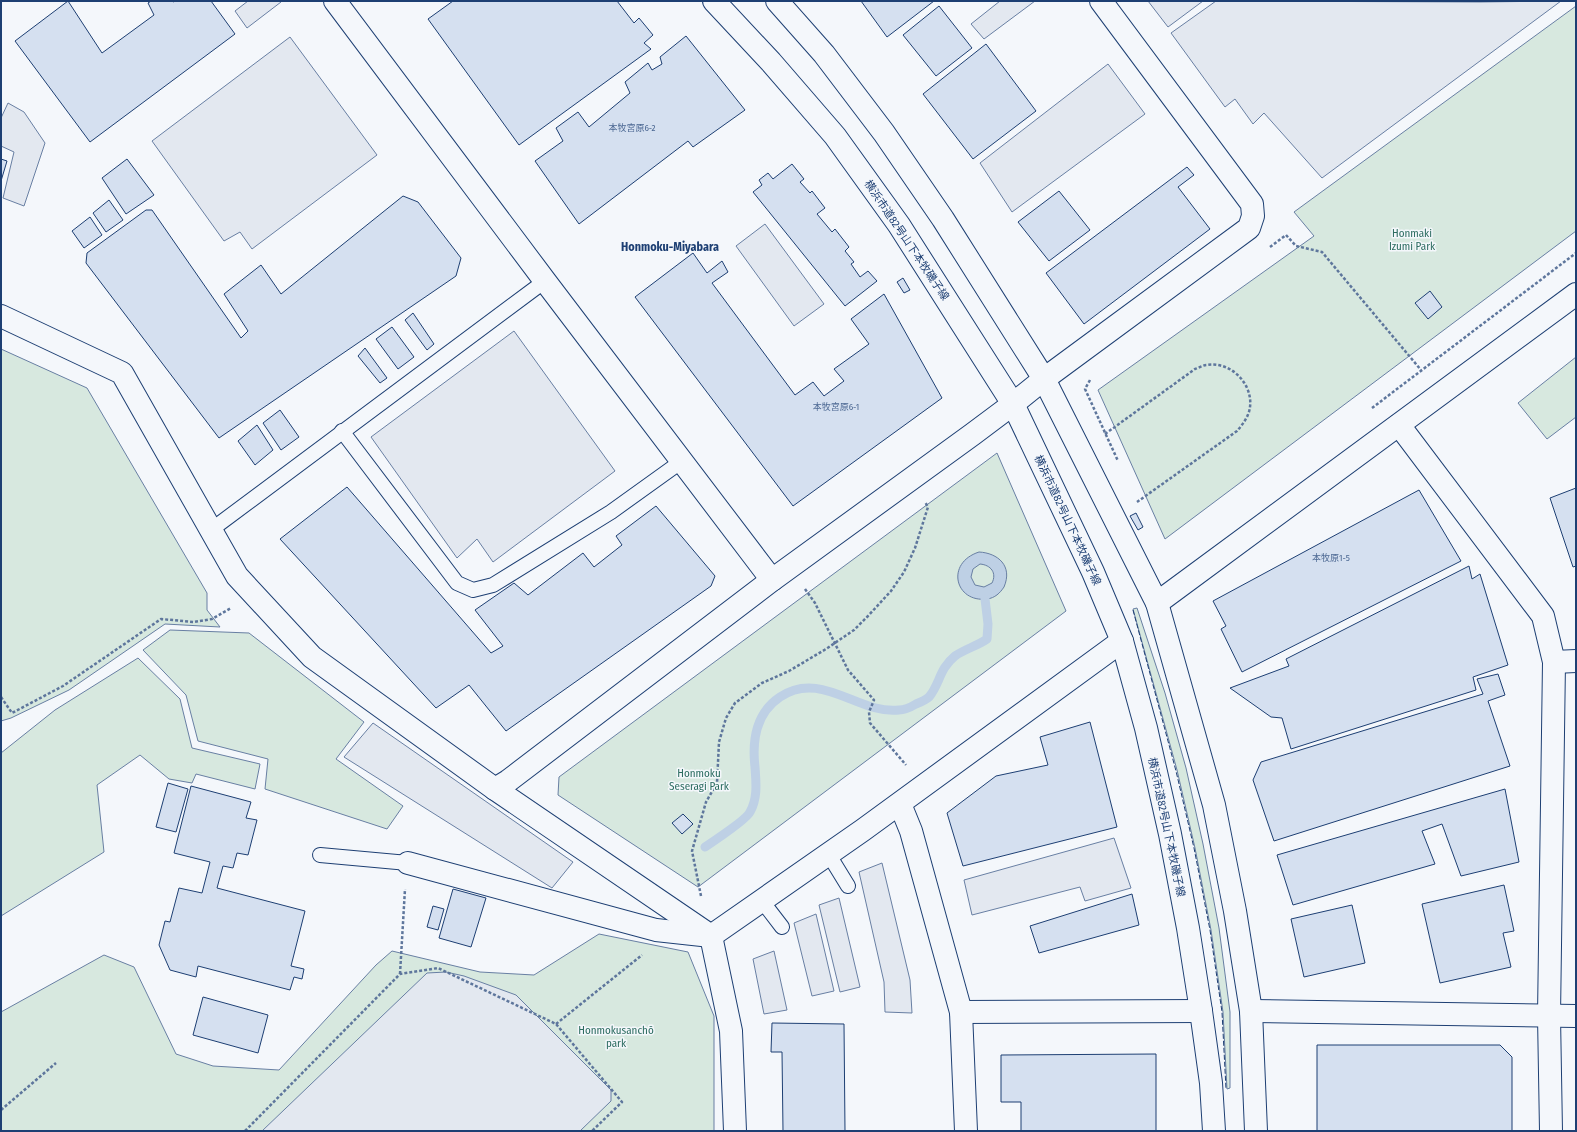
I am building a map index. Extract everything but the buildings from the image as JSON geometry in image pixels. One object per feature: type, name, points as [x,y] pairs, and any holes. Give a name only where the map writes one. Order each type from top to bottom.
[{"type":"street","points":[[335,1],[772,580]]},
{"type":"street","name":"横浜市道82号山下本牧磯子線","points":[[714,1],[771,62],[835,136],[899,225],[1013,404],[1093,572],[1122,641],[1146,728],[1170,834],[1188,928],[1201,1011],[1211,1083],[1214,1131]]},
{"type":"street","points":[[777,1],[824,54],[884,133],[943,219],[1044,379],[1157,603],[1214,805],[1234,911],[1251,1011],[1256,1131]]},
{"type":"street","points":[[495,789],[508,781],[772,580],[973,434],[1044,379],[1248,228],[1253,216],[1252,204],[1102,1]]},
{"type":"street","points":[[1157,603],[1576,294]]},
{"type":"street","points":[[1,316],[122,373],[237,576],[312,658],[495,789],[711,936],[730,1031],[735,1131]]},
{"type":"street","points":[[1399,425],[1543,616],[1554,662],[1549,1016],[1551,1131]]},
{"type":"street","points":[[408,863],[656,930],[711,936],[900,804],[1122,641]]},
{"type":"street","points":[[1554,662],[1576,661]]},
{"type":"street","points":[[900,804],[911,831],[961,1012],[966,1131]]},
{"type":"street","points":[[961,1012],[1201,1011]]},
{"type":"street","points":[[1251,1011],[1576,1016]]},
{"type":"lane","points":[[211,530],[545,281]]},
{"type":"lane","points":[[342,431],[457,583],[473,590],[493,585],[611,512],[682,462]]},
{"type":"lane","points":[[829,854],[848,886]]},
{"type":"lane","points":[[320,855],[408,863]]},
{"type":"lane","points":[[762,901],[782,927]]},
{"type":"path","points":[[1267,249],[1286,235],[1296,246],[1322,252],[1420,370]]},
{"type":"path","points":[[1369,411],[1420,370],[1576,253]]},
{"type":"path","points":[[1105,434],[1195,369],[1208,365],[1220,366],[1234,371],[1244,381],[1250,393],[1250,408],[1246,420],[1237,431],[1137,502]]},
{"type":"path","points":[[1091,378],[1085,389],[1121,468]]},
{"type":"path","points":[[1134,495],[1140,509]]},
{"type":"path","points":[[702,900],[692,852],[706,802],[717,784],[719,742],[726,718],[735,703],[762,683],[789,671],[834,643],[854,630],[868,616],[904,572],[915,548],[928,507],[922,497]]},
{"type":"path","points":[[803,586],[815,603],[848,670],[874,700],[869,712],[870,723],[906,765]]},
{"type":"path","points":[[1,697],[12,713],[63,686],[161,619],[194,622],[212,619]]},
{"type":"path","points":[[400,974],[408,863]]},
{"type":"path","points":[[556,1024],[643,954]]},
{"type":"path","points":[[245,1131],[400,974],[438,968],[556,1024],[622,1102],[592,1131]]},
{"type":"path","points":[[1,1110],[56,1063]]},
{"type":"green space","name":"Honmaki Izumi Park","points":[[1576,6],[1576,231],[1165,539],[1098,390],[1314,236],[1294,212]]},
{"type":"green space","points":[[1,349],[87,388],[207,593],[207,610],[220,627],[165,624],[69,690],[11,718],[1,721]]},
{"type":"green space","points":[[1576,357],[1576,417],[1547,439],[1518,403]]},
{"type":"green space","name":"Honmoku Seseragi Park","points":[[997,453],[1066,611],[698,887],[558,795],[559,777]]},
{"type":"green space","points":[[1137,608],[1165,693],[1186,768],[1203,844],[1219,928],[1230,1012],[1230,1088],[1227,1089],[1223,1012],[1211,930],[1195,848],[1177,770],[1133,609]]},
{"type":"green space","points":[[170,630],[249,633],[364,722],[336,759],[403,806],[387,829],[265,789],[268,759],[198,741],[186,695],[143,650]]},
{"type":"green space","points":[[138,658],[180,699],[192,748],[260,764],[255,789],[196,774],[192,783],[169,779],[140,755],[97,785],[104,852],[1,916],[1,753],[55,710]]},
{"type":"green space","name":"Honmokusanchō park","points":[[599,934],[688,952],[714,1016],[714,1131],[1,1131],[1,1012],[104,955],[134,967],[176,1054],[213,1066],[279,1070],[376,965],[392,951],[480,972],[534,975]]},
{"type":"shaded area","points":[[248,1],[281,2],[247,28],[235,11]]},
{"type":"shaded area","points":[[1000,1],[1035,1],[984,39],[971,24]]},
{"type":"shaded area","points":[[1148,1],[1203,1],[1168,27]]},
{"type":"shaded area","points":[[1216,1],[1561,1],[1322,178],[1264,113],[1253,124],[1235,99],[1225,107],[1171,33]]},
{"type":"shaded area","points":[[290,37],[377,155],[252,249],[240,232],[224,241],[152,141]]},
{"type":"shaded area","points":[[1108,64],[1145,114],[1012,212],[980,163]]},
{"type":"shaded area","points":[[8,103],[24,112],[45,143],[24,206],[3,198],[14,152],[1,146],[1,118]]},
{"type":"shaded area","points":[[765,224],[824,304],[794,326],[736,246]]},
{"type":"shaded area","points":[[514,331],[615,471],[493,562],[477,539],[457,558],[371,437]]},
{"type":"shaded area","points":[[373,723],[573,862],[552,888],[344,757]]},
{"type":"shaded area","points":[[1114,838],[1131,888],[1085,901],[1080,887],[972,915],[964,880]]},
{"type":"shaded area","points":[[882,863],[910,980],[912,1013],[885,1012],[884,982],[859,872]]},
{"type":"shaded area","points":[[839,898],[860,987],[840,992],[819,905]]},
{"type":"shaded area","points":[[816,914],[834,991],[812,996],[794,923]]},
{"type":"shaded area","points":[[774,951],[787,1010],[764,1014],[753,959]]},
{"type":"shaded area","points":[[446,972],[464,976],[516,995],[611,1090],[611,1101],[580,1131],[262,1131],[427,973]]},
{"type":"water","points":[[979,552],[986,553],[998,558],[1002,562],[1007,573],[1006,580],[1004,587],[997,595],[987,599],[976,599],[967,595],[961,589],[958,581],[958,573],[961,565],[968,557]],"holes":[[[980,564],[992,570],[994,576],[992,583],[984,587],[975,585],[971,577],[973,569]]]},
{"type":"waterway","points":[[705,847],[743,820],[753,807],[756,790],[754,757],[755,738],[761,719],[772,704],[780,697],[795,690],[810,688],[825,690],[884,710],[899,710],[923,701],[933,692],[946,666],[955,656],[987,639],[988,624],[985,599]]},
{"type":"fence","points":[[1133,610],[1176,771],[1194,848],[1210,930],[1222,1012],[1226,1089]]},
{"type":"district","name":"Honmoku-Miyabara","points":[[670,247]]}]
